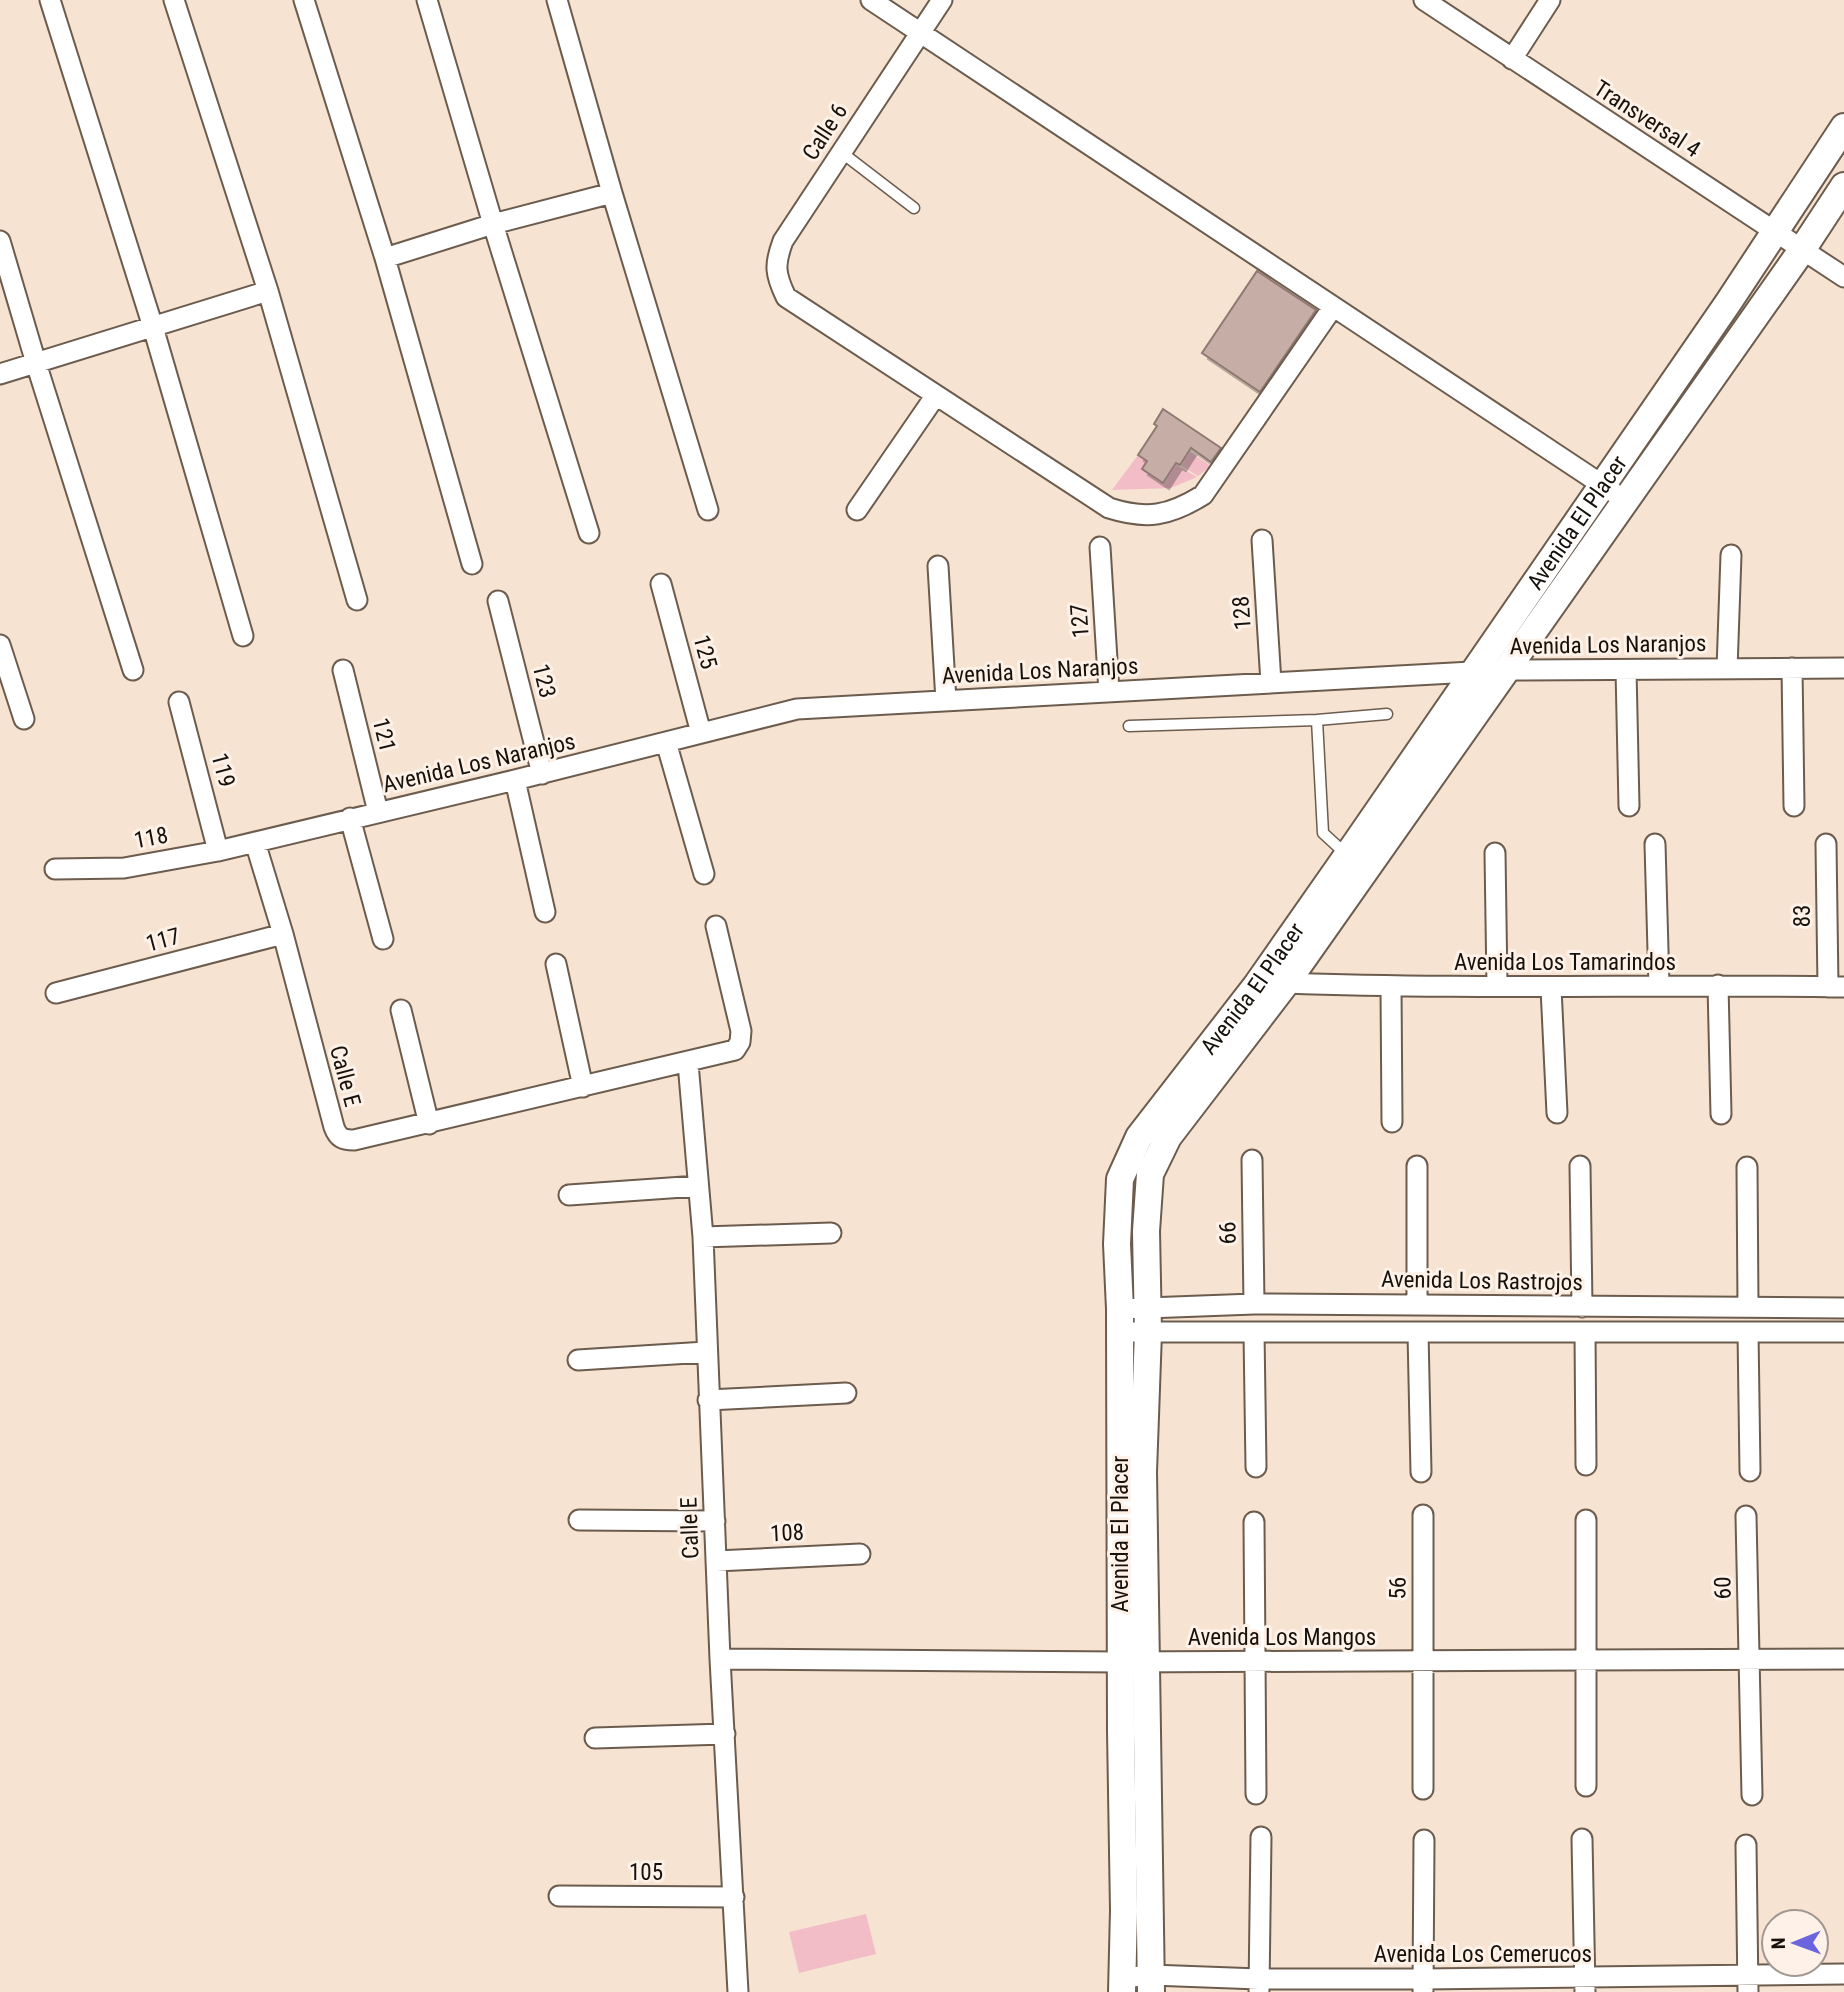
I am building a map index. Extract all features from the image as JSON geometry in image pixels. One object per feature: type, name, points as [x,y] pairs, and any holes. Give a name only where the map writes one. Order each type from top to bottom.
[{"type":"street","points":[[50,0],[153,327],[243,636]]},
{"type":"street","points":[[174,0],[268,291],[357,600]]},
{"type":"street","points":[[304,0],[385,258],[472,564]]},
{"type":"street","points":[[427,0],[493,225],[589,533]]},
{"type":"street","points":[[557,0],[708,510]]},
{"type":"street","points":[[871,0],[1625,500]]},
{"type":"street","name":"Calle 6","points":[[936,395],[786,297],[778,280],[776,261],[783,241],[942,0]]},
{"type":"street","name":"Transversal 4","points":[[1424,0],[1844,277]]},
{"type":"street","points":[[1512,59],[1550,0]]},
{"type":"street","name":"Avenida El Placer","points":[[1122,1985],[1124,1910],[1120,1321],[1117,1244],[1120,1179],[1139,1137],[1256,986],[1475,672],[1844,127]]},
{"type":"street","name":"Avenida El Placer","points":[[1151,1984],[1143,1472],[1148,1320],[1146,1231],[1150,1174],[1168,1136],[1286,983],[1508,670],[1844,186]]},
{"type":"street","points":[[385,258],[612,193]]},
{"type":"street","points":[[0,241],[133,670]]},
{"type":"street","points":[[0,374],[268,291]]},
{"type":"street","points":[[857,510],[936,395],[1109,508],[1133,515],[1165,513],[1186,505],[1203,495],[1333,307]]},
{"type":"street","name":"128","points":[[1262,540],[1271,683]]},
{"type":"street","name":"127","points":[[1100,547],[1108,692]]},
{"type":"street","points":[[1727,668],[1731,555]]},
{"type":"street","points":[[938,566],[946,701]]},
{"type":"street","name":"125","points":[[661,584],[701,733]]},
{"type":"street","name":"123","points":[[498,601],[542,774]]},
{"type":"street","points":[[0,645],[24,719]]},
{"type":"street","points":[[1792,668],[1794,806]]},
{"type":"street","name":"Avenida Los Naranjos","points":[[255,842],[542,774],[797,709],[1508,670],[1844,668]]},
{"type":"street","name":"121","points":[[343,670],[378,812]]},
{"type":"street","points":[[1626,670],[1629,806]]},
{"type":"street","name":"119","points":[[179,702],[218,850]]},
{"type":"street","points":[[666,742],[704,874]]},
{"type":"street","points":[[515,780],[545,912]]},
{"type":"street","points":[[351,818],[383,939]]},
{"type":"street","name":"118","points":[[55,869],[113,869],[255,842]]},
{"type":"street","name":"Calle E","points":[[255,842],[283,934],[336,1135],[343,1140],[429,1124],[735,1050],[740,1042],[741,1031],[716,926]]},
{"type":"street","points":[[1655,844],[1659,986]]},
{"type":"street","name":"83","points":[[1826,844],[1836,987]]},
{"type":"street","points":[[1495,853],[1497,986]]},
{"type":"street","name":"117","points":[[56,993],[283,934]]},
{"type":"street","points":[[556,964],[583,1087]]},
{"type":"street","name":"Avenida Los Tamarindos","points":[[1286,983],[1391,987],[1836,987]]},
{"type":"street","points":[[1718,985],[1721,1114]]},
{"type":"street","points":[[1391,987],[1392,1122]]},
{"type":"street","points":[[1551,988],[1557,1113]]},
{"type":"street","points":[[401,1010],[429,1124]]},
{"type":"street","name":"Calle E","points":[[688,1063],[703,1237],[720,1659],[738,1992]]},
{"type":"street","name":"66","points":[[1252,1160],[1254,1304]]},
{"type":"street","points":[[1417,1166],[1418,1305]]},
{"type":"street","points":[[1580,1166],[1582,1307]]},
{"type":"street","points":[[1747,1167],[1748,1306]]},
{"type":"street","points":[[569,1195],[698,1186]]},
{"type":"street","points":[[703,1237],[831,1233]]},
{"type":"street","name":"Avenida Los Rastrojos","points":[[1120,1321],[1148,1320],[1254,1304],[1844,1308]]},
{"type":"street","name":"Avenida Los Rastrojos","points":[[1148,1320],[1254,1333],[1844,1332]]},
{"type":"street","points":[[1585,1332],[1586,1465]]},
{"type":"street","points":[[1748,1332],[1750,1471]]},
{"type":"street","points":[[1254,1333],[1256,1467]]},
{"type":"street","points":[[1418,1333],[1421,1472]]},
{"type":"street","points":[[579,1360],[706,1352]]},
{"type":"street","points":[[708,1400],[846,1393]]},
{"type":"street","name":"56","points":[[1423,1515],[1423,1789]]},
{"type":"street","name":"60","points":[[1746,1516],[1752,1795]]},
{"type":"street","points":[[579,1520],[715,1521]]},
{"type":"street","points":[[1586,1520],[1586,1786]]},
{"type":"street","points":[[1254,1522],[1256,1794]]},
{"type":"street","name":"108","points":[[716,1561],[860,1554]]},
{"type":"street","name":"Avenida Los Mangos","points":[[720,1659],[1121,1662],[1844,1659]]},
{"type":"street","points":[[596,1738],[725,1734]]},
{"type":"street","points":[[1259,1986],[1261,1837]]},
{"type":"street","points":[[1582,1839],[1585,1985]]},
{"type":"street","points":[[1423,1986],[1424,1840]]},
{"type":"street","points":[[1746,1845],[1748,1984]]},
{"type":"street","name":"105","points":[[559,1896],[734,1897]]},
{"type":"street","name":"Avenida Los Cemerucos","points":[[1122,1985],[1748,1984],[1844,1974]]},
{"type":"lane","points":[[841,152],[914,208]]},
{"type":"lane","points":[[1129,726],[1317,720],[1387,714]]},
{"type":"lane","points":[[1317,720],[1323,832],[1347,855]]},
{"type":"shaded area","points":[[1189,451],[1211,466],[1198,476],[1180,465]]},
{"type":"shaded area","points":[[1138,455],[1147,461],[1142,469],[1163,483],[1175,464],[1197,477],[1171,488],[1112,490]]},
{"type":"shaded area","points":[[866,1914],[876,1954],[799,1973],[789,1932]]},
{"type":"building","points":[[1257,271],[1316,310],[1260,392],[1202,353]]},
{"type":"building","points":[[1163,409],[1221,448],[1211,462],[1191,448],[1180,465],[1176,463],[1163,483],[1142,469],[1147,461],[1138,455],[1157,426],[1154,424]]}]
